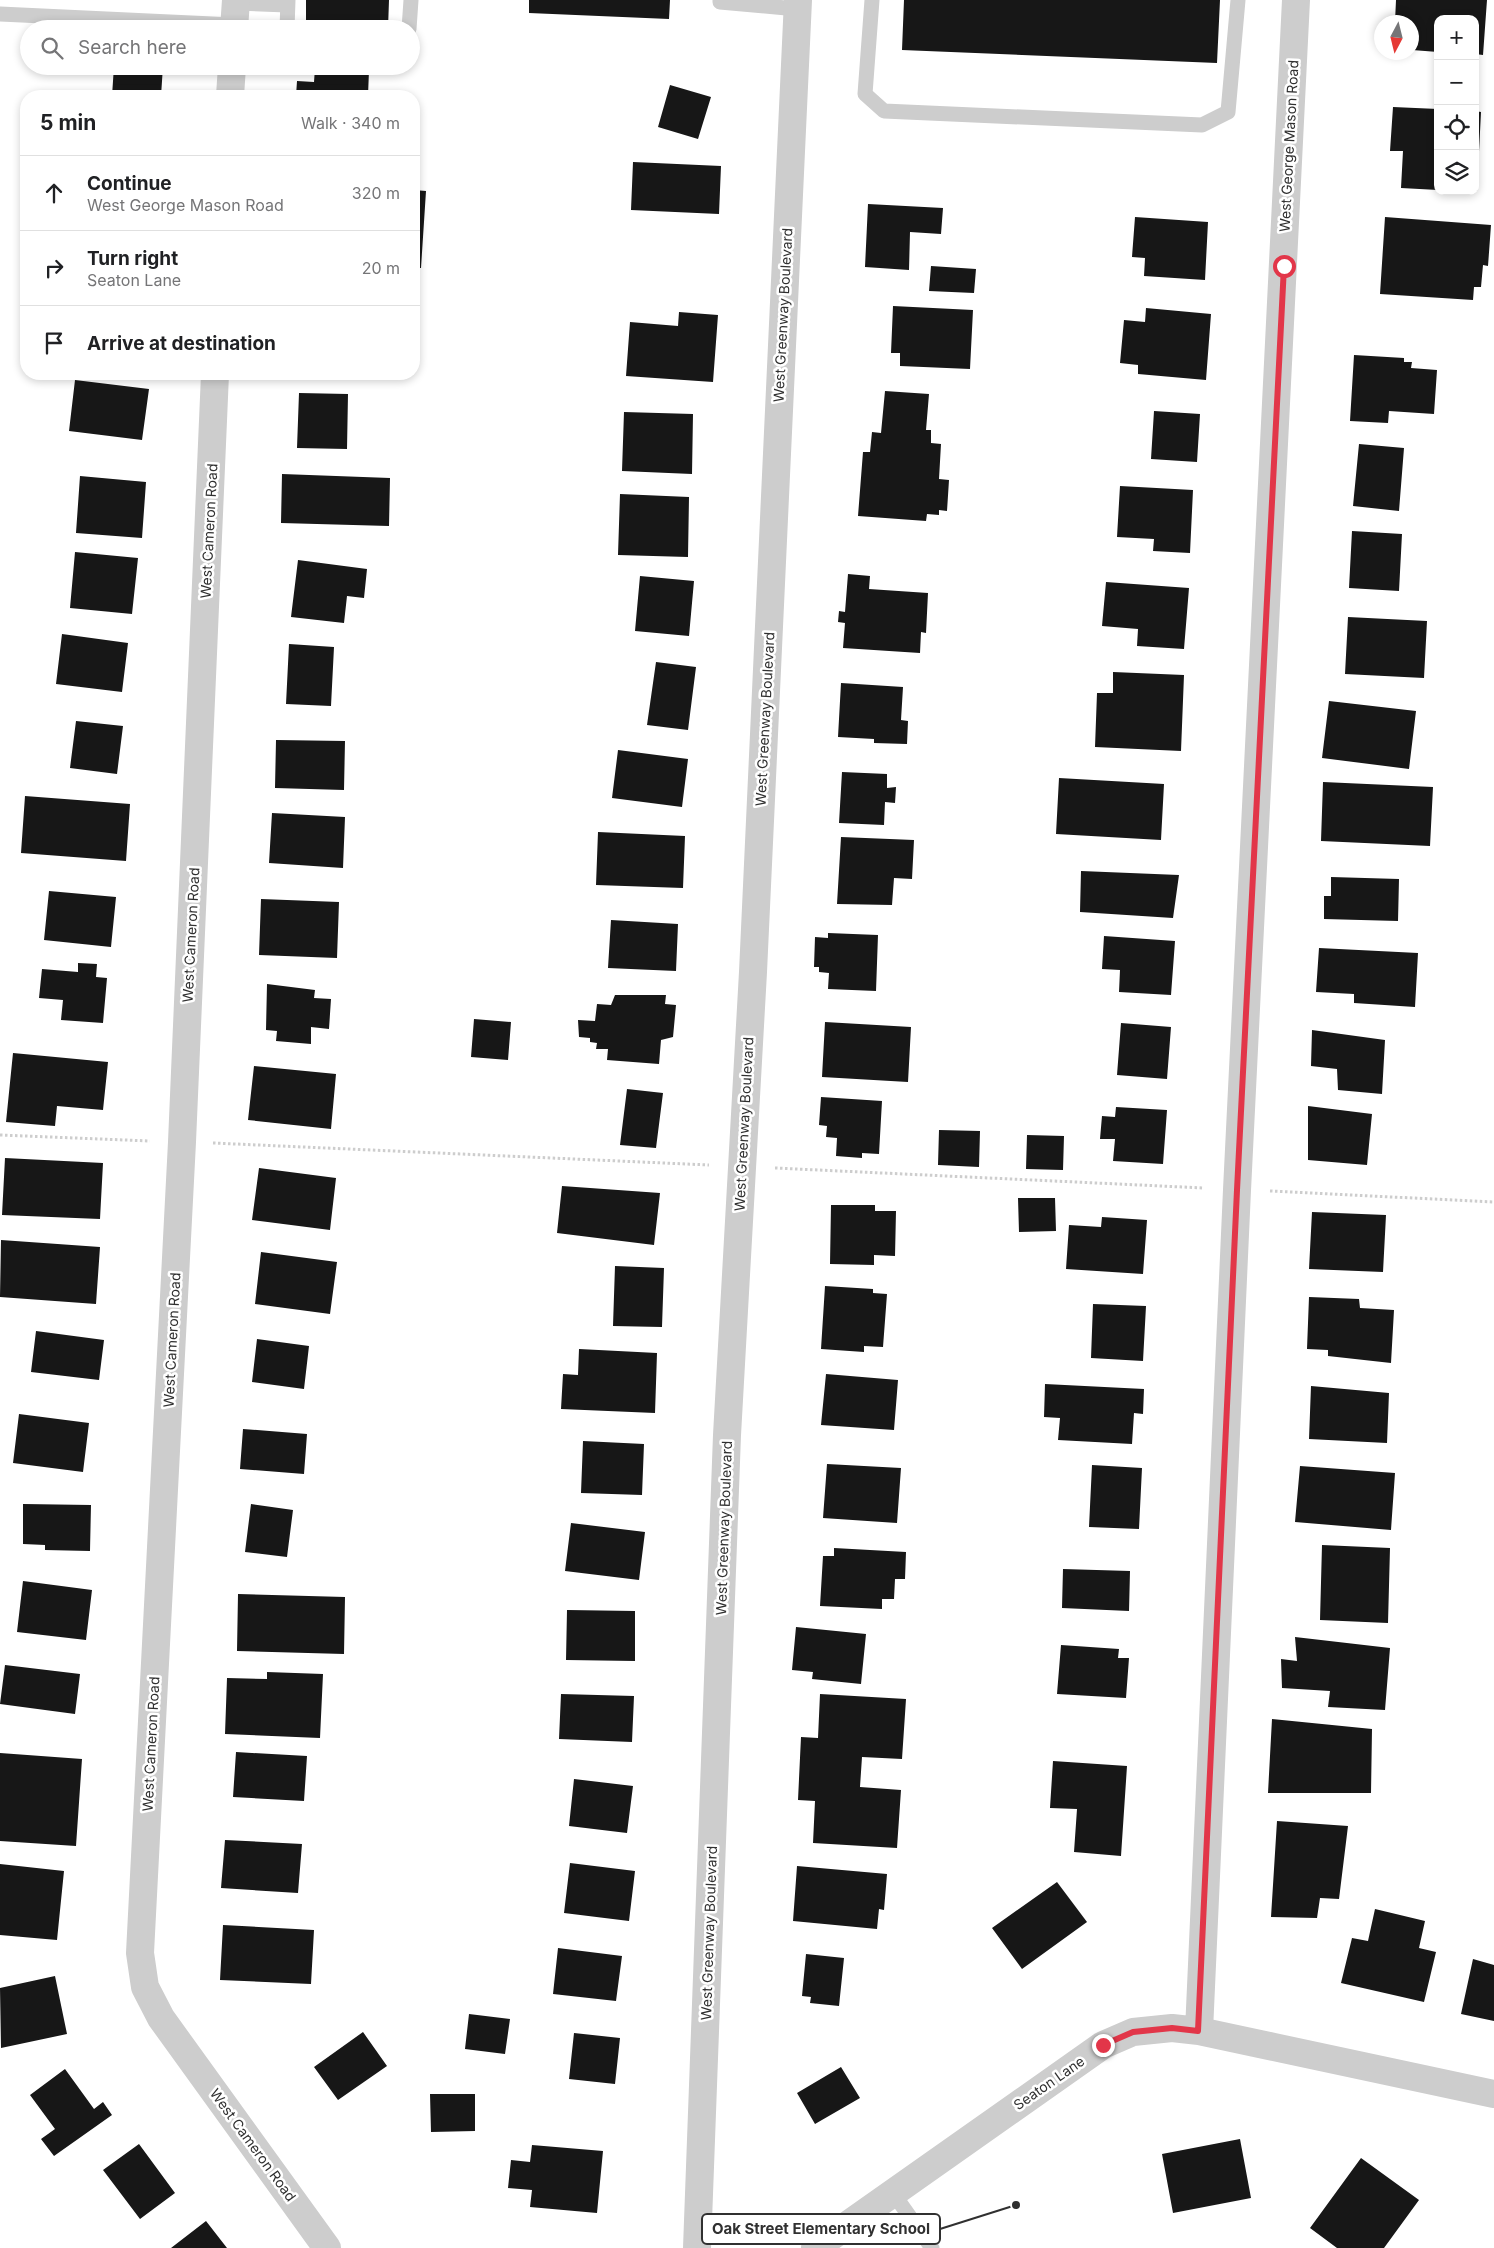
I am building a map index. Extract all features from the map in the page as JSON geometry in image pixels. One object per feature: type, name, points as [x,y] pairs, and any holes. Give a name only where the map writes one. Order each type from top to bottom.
[{"type":"street","name":"West George Mason Road","points":[[1198,2031],[1296,0]]},
{"type":"street","name":"West Greenway Boulevard","points":[[697,2248],[727,1435],[754,952],[798,4]]},
{"type":"street","points":[[230,90],[231,75]]},
{"type":"street","name":"West Cameron Road","points":[[216,380],[182,1142],[140,1953],[145,1987],[161,2018],[327,2248]]},
{"type":"street","name":"Seaton Lane","points":[[815,2248],[1103,2045],[1133,2032],[1172,2028],[1198,2031],[1494,2094]]},
{"type":"lane","points":[[410,20],[411,0]]},
{"type":"lane","points":[[720,0],[720,2],[798,4]]},
{"type":"lane","points":[[872,0],[865,94],[884,111],[1202,125],[1228,112],[1238,0]]},
{"type":"lane","points":[[0,14],[235,14],[288,2],[287,20]]},
{"type":"lane","points":[[893,2193],[932,2248]]},
{"type":"building","points":[[306,0],[389,0],[388,20],[306,20]]},
{"type":"building","points":[[529,0],[670,0],[669,19],[529,13]]},
{"type":"building","points":[[904,0],[1220,0],[1217,63],[902,50]]},
{"type":"building","points":[[1396,0],[1487,0],[1483,55],[1479,54],[1479,15],[1434,15],[1434,52],[1419,51],[1419,15],[1395,15]]},
{"type":"building","points":[[113,75],[162,75],[161,90],[112,90]]},
{"type":"building","points":[[314,75],[369,75],[368,90],[296,90],[297,81],[314,82]]},
{"type":"building","points":[[670,85],[711,97],[698,139],[658,127]]},
{"type":"building","points":[[1393,107],[1434,109],[1434,190],[1401,188],[1403,151],[1390,151]]},
{"type":"building","points":[[1479,112],[1481,112],[1479,152]]},
{"type":"building","points":[[633,162],[721,166],[719,214],[631,210]]},
{"type":"building","points":[[420,190],[426,191],[420,268]]},
{"type":"building","points":[[868,204],[943,208],[941,234],[910,232],[909,270],[865,267]]},
{"type":"building","points":[[1135,217],[1208,222],[1205,280],[1144,276],[1145,258],[1132,257]]},
{"type":"building","points":[[1385,217],[1491,225],[1488,266],[1483,265],[1481,287],[1474,287],[1473,300],[1380,294]]},
{"type":"building","points":[[931,266],[976,269],[974,293],[929,291]]},
{"type":"building","points":[[893,306],[973,310],[970,369],[900,366],[900,353],[891,353]]},
{"type":"building","points":[[1146,308],[1211,314],[1206,380],[1138,374],[1138,365],[1120,363],[1124,320],[1145,322]]},
{"type":"building","points":[[679,312],[718,315],[713,382],[626,376],[630,322],[678,326]]},
{"type":"building","points":[[1354,355],[1404,358],[1404,362],[1412,362],[1411,368],[1437,370],[1434,414],[1389,411],[1388,423],[1350,421]]},
{"type":"building","points":[[75,380],[149,389],[142,440],[69,431]]},
{"type":"building","points":[[885,391],[929,394],[926,430],[931,430],[931,443],[941,444],[939,479],[949,480],[947,511],[939,510],[939,515],[927,514],[926,521],[858,516],[863,452],[870,452],[872,432],[881,433]]},
{"type":"building","points":[[299,393],[348,394],[347,449],[297,448]]},
{"type":"building","points":[[1154,411],[1200,414],[1197,462],[1151,459]]},
{"type":"building","points":[[624,412],[693,414],[692,474],[622,471]]},
{"type":"building","points":[[1359,444],[1404,448],[1399,511],[1353,506]]},
{"type":"building","points":[[282,474],[390,478],[389,526],[281,523]]},
{"type":"building","points":[[80,476],[146,482],[142,538],[76,533]]},
{"type":"building","points":[[1120,486],[1193,490],[1190,553],[1153,551],[1154,539],[1117,537]]},
{"type":"building","points":[[620,494],[689,497],[688,557],[618,555]]},
{"type":"building","points":[[1352,531],[1402,534],[1399,591],[1349,588]]},
{"type":"building","points":[[75,552],[138,558],[132,614],[70,608]]},
{"type":"building","points":[[298,560],[367,569],[364,598],[347,596],[344,623],[291,617]]},
{"type":"building","points":[[848,574],[870,576],[869,589],[928,593],[926,633],[921,632],[920,653],[843,648],[845,623],[838,622],[839,611],[845,612]]},
{"type":"building","points":[[640,576],[694,581],[689,636],[635,631]]},
{"type":"building","points":[[1106,582],[1189,588],[1184,649],[1137,646],[1138,629],[1102,626]]},
{"type":"building","points":[[1348,617],[1427,621],[1424,678],[1345,674]]},
{"type":"building","points":[[62,634],[128,643],[122,692],[56,684]]},
{"type":"building","points":[[289,644],[334,647],[331,706],[286,704]]},
{"type":"building","points":[[656,662],[696,667],[688,730],[647,725]]},
{"type":"building","points":[[1113,672],[1184,675],[1181,751],[1095,747],[1097,693],[1113,693]]},
{"type":"building","points":[[841,683],[903,687],[901,720],[908,721],[907,744],[874,743],[874,739],[838,737]]},
{"type":"building","points":[[1329,701],[1416,711],[1409,769],[1322,758]]},
{"type":"building","points":[[76,721],[123,726],[117,774],[70,768]]},
{"type":"building","points":[[276,740],[345,741],[344,790],[275,788]]},
{"type":"building","points":[[618,750],[688,759],[682,807],[612,798]]},
{"type":"building","points":[[842,772],[887,774],[887,788],[896,787],[895,803],[885,802],[884,825],[839,823]]},
{"type":"building","points":[[1059,778],[1164,784],[1161,840],[1056,834]]},
{"type":"building","points":[[1323,782],[1433,787],[1430,846],[1321,841]]},
{"type":"building","points":[[25,796],[130,804],[126,861],[21,853]]},
{"type":"building","points":[[272,813],[345,817],[343,868],[269,863]]},
{"type":"building","points":[[598,832],[685,836],[683,888],[596,885]]},
{"type":"building","points":[[841,837],[914,840],[912,879],[894,878],[892,905],[837,904]]},
{"type":"building","points":[[1081,871],[1179,875],[1173,918],[1080,912]]},
{"type":"building","points":[[1331,877],[1399,879],[1398,921],[1324,919],[1324,896],[1331,896]]},
{"type":"building","points":[[49,891],[116,897],[111,947],[44,940]]},
{"type":"building","points":[[261,899],[339,902],[337,958],[259,955]]},
{"type":"building","points":[[611,920],[678,924],[676,971],[608,968]]},
{"type":"building","points":[[828,933],[878,935],[876,991],[828,989],[829,973],[819,972],[819,967],[814,967],[815,937],[828,938]]},
{"type":"building","points":[[1104,936],[1175,941],[1171,995],[1119,992],[1120,970],[1102,969]]},
{"type":"building","points":[[1319,948],[1418,953],[1415,1007],[1354,1003],[1354,994],[1316,992]]},
{"type":"building","points":[[78,963],[97,964],[96,977],[107,978],[103,1023],[61,1020],[63,1000],[39,998],[42,969],[78,972]]},
{"type":"building","points":[[267,984],[315,990],[314,998],[331,999],[329,1029],[311,1027],[311,1044],[276,1041],[277,1031],[266,1030]]},
{"type":"building","points":[[615,995],[666,995],[665,1004],[676,1005],[673,1037],[661,1040],[659,1064],[607,1060],[608,1049],[596,1049],[597,1043],[590,1042],[590,1038],[579,1037],[578,1020],[595,1021],[597,1004],[611,1005]]},
{"type":"building","points":[[474,1019],[511,1022],[508,1060],[471,1057]]},
{"type":"building","points":[[825,1022],[911,1027],[908,1082],[822,1077]]},
{"type":"building","points":[[1121,1023],[1171,1027],[1167,1079],[1117,1075]]},
{"type":"building","points":[[1312,1030],[1385,1040],[1382,1094],[1338,1090],[1337,1069],[1311,1066]]},
{"type":"building","points":[[13,1053],[108,1062],[103,1110],[57,1106],[55,1126],[6,1122]]},
{"type":"building","points":[[254,1066],[336,1074],[331,1129],[248,1120]]},
{"type":"building","points":[[627,1089],[663,1093],[656,1148],[620,1145]]},
{"type":"building","points":[[821,1097],[882,1101],[879,1154],[862,1153],[862,1158],[836,1156],[837,1138],[826,1137],[827,1126],[819,1125]]},
{"type":"building","points":[[1308,1106],[1372,1114],[1367,1165],[1308,1160]]},
{"type":"building","points":[[1116,1107],[1167,1110],[1163,1164],[1113,1161],[1115,1139],[1100,1139],[1102,1116],[1115,1117]]},
{"type":"building","points":[[939,1130],[980,1131],[979,1167],[938,1165]]},
{"type":"building","points":[[1027,1135],[1064,1136],[1063,1170],[1026,1169]]},
{"type":"building","points":[[5,1158],[103,1163],[100,1219],[2,1215]]},
{"type":"building","points":[[259,1168],[336,1178],[330,1230],[252,1220]]},
{"type":"building","points":[[562,1186],[660,1193],[654,1245],[557,1233]]},
{"type":"building","points":[[1018,1198],[1055,1198],[1056,1231],[1019,1232]]},
{"type":"building","points":[[831,1205],[875,1205],[875,1211],[896,1211],[895,1256],[874,1255],[874,1265],[830,1264]]},
{"type":"building","points":[[1312,1212],[1386,1215],[1383,1272],[1309,1269]]},
{"type":"building","points":[[1102,1217],[1147,1220],[1143,1274],[1066,1269],[1069,1225],[1101,1227]]},
{"type":"building","points":[[1,1240],[100,1247],[96,1304],[0,1297]]},
{"type":"building","points":[[261,1252],[337,1262],[330,1314],[255,1304]]},
{"type":"building","points":[[615,1266],[664,1268],[662,1327],[613,1326]]},
{"type":"building","points":[[825,1286],[873,1289],[873,1293],[887,1294],[883,1347],[864,1346],[864,1352],[821,1349]]},
{"type":"building","points":[[1309,1297],[1359,1299],[1360,1308],[1394,1310],[1391,1363],[1328,1356],[1328,1350],[1307,1349]]},
{"type":"building","points":[[1093,1304],[1146,1306],[1143,1361],[1091,1358]]},
{"type":"building","points":[[36,1331],[104,1340],[99,1380],[31,1372]]},
{"type":"building","points":[[257,1339],[309,1346],[304,1389],[252,1382]]},
{"type":"building","points":[[579,1349],[657,1353],[655,1413],[561,1409],[563,1374],[578,1375]]},
{"type":"building","points":[[826,1374],[898,1380],[894,1430],[821,1425]]},
{"type":"building","points":[[1045,1384],[1144,1389],[1143,1414],[1134,1413],[1132,1444],[1058,1440],[1060,1418],[1044,1417]]},
{"type":"building","points":[[1311,1386],[1389,1393],[1387,1443],[1309,1439]]},
{"type":"building","points":[[19,1414],[89,1423],[83,1472],[13,1463]]},
{"type":"building","points":[[243,1429],[307,1434],[304,1474],[240,1469]]},
{"type":"building","points":[[583,1441],[644,1444],[642,1495],[581,1493]]},
{"type":"building","points":[[827,1464],[901,1468],[897,1523],[823,1518]]},
{"type":"building","points":[[1092,1465],[1142,1468],[1139,1529],[1089,1527]]},
{"type":"building","points":[[1300,1466],[1395,1473],[1391,1530],[1295,1522]]},
{"type":"building","points":[[23,1504],[91,1505],[90,1551],[45,1550],[45,1545],[23,1544]]},
{"type":"building","points":[[251,1504],[293,1510],[287,1557],[245,1552]]},
{"type":"building","points":[[571,1523],[645,1532],[639,1580],[565,1571]]},
{"type":"building","points":[[1322,1545],[1390,1548],[1388,1623],[1320,1620]]},
{"type":"building","points":[[834,1548],[906,1552],[905,1579],[895,1579],[894,1599],[882,1599],[882,1609],[820,1606],[823,1556],[834,1556]]},
{"type":"building","points":[[1063,1569],[1130,1571],[1129,1611],[1062,1608]]},
{"type":"building","points":[[23,1581],[92,1590],[86,1640],[17,1632]]},
{"type":"building","points":[[238,1594],[345,1597],[344,1654],[237,1651]]},
{"type":"building","points":[[567,1610],[635,1611],[635,1661],[566,1660]]},
{"type":"building","points":[[796,1627],[866,1634],[861,1684],[812,1679],[813,1672],[792,1670]]},
{"type":"building","points":[[1295,1637],[1390,1648],[1385,1710],[1328,1707],[1330,1691],[1282,1688],[1281,1659],[1297,1661]]},
{"type":"building","points":[[1061,1645],[1119,1649],[1118,1658],[1129,1658],[1126,1698],[1057,1694]]},
{"type":"building","points":[[5,1665],[80,1674],[75,1714],[0,1704]]},
{"type":"building","points":[[267,1672],[323,1674],[320,1738],[225,1734],[227,1678],[267,1679]]},
{"type":"building","points":[[561,1694],[634,1696],[632,1742],[559,1739]]},
{"type":"building","points":[[820,1694],[906,1699],[902,1759],[862,1757],[860,1787],[901,1790],[897,1848],[813,1843],[815,1801],[798,1800],[801,1737],[818,1738]]},
{"type":"building","points":[[1272,1719],[1372,1729],[1371,1793],[1268,1793]]},
{"type":"building","points":[[236,1752],[307,1756],[304,1801],[233,1797]]},
{"type":"building","points":[[0,1753],[82,1759],[76,1846],[0,1841]]},
{"type":"building","points":[[1053,1761],[1127,1766],[1121,1856],[1074,1852],[1077,1809],[1050,1808]]},
{"type":"building","points":[[574,1779],[633,1786],[627,1833],[569,1826]]},
{"type":"building","points":[[1277,1821],[1348,1826],[1339,1899],[1320,1898],[1317,1918],[1271,1917]]},
{"type":"building","points":[[225,1840],[302,1844],[298,1893],[221,1888]]},
{"type":"building","points":[[570,1863],[635,1871],[629,1921],[564,1913]]},
{"type":"building","points":[[0,1864],[64,1871],[57,1940],[0,1935]]},
{"type":"building","points":[[797,1866],[887,1874],[884,1910],[879,1909],[877,1929],[793,1921]]},
{"type":"building","points":[[1057,1882],[1087,1922],[1022,1969],[992,1928]]},
{"type":"building","points":[[1375,1909],[1425,1921],[1419,1948],[1436,1952],[1424,2002],[1341,1983],[1352,1938],[1368,1941]]},
{"type":"building","points":[[223,1925],[314,1930],[311,1984],[220,1980]]},
{"type":"building","points":[[558,1948],[622,1956],[616,2001],[553,1994]]},
{"type":"building","points":[[806,1954],[844,1958],[839,2006],[810,2003],[811,1997],[802,1996]]},
{"type":"building","points":[[1473,1959],[1494,1965],[1494,2021],[1461,2014]]},
{"type":"building","points":[[55,1976],[67,2034],[1,2048],[0,1988]]},
{"type":"building","points":[[469,2014],[510,2019],[505,2054],[465,2049]]},
{"type":"building","points":[[363,2032],[387,2066],[338,2100],[314,2067]]},
{"type":"building","points":[[574,2033],[620,2038],[615,2084],[569,2079]]},
{"type":"building","points":[[841,2067],[860,2098],[815,2124],[797,2093]]},
{"type":"building","points":[[65,2069],[94,2109],[103,2102],[112,2115],[54,2156],[41,2139],[55,2129],[30,2095]]},
{"type":"building","points":[[430,2094],[475,2094],[475,2131],[431,2132]]},
{"type":"building","points":[[1240,2139],[1251,2198],[1173,2213],[1162,2154]]},
{"type":"building","points":[[139,2144],[175,2193],[140,2219],[103,2170]]},
{"type":"building","points":[[532,2145],[603,2151],[597,2213],[530,2207],[532,2190],[508,2188],[511,2160],[530,2162]]},
{"type":"building","points":[[1361,2158],[1419,2200],[1384,2248],[1337,2248],[1310,2228]]},
{"type":"building","points":[[206,2221],[227,2248],[171,2248]]},
{"type":"place","name":"Oak Street Elementary School","points":[[1016,2205]]},
{"type":"route","points":[[1103,2045],[1133,2032],[1172,2028],[1198,2031],[1237,1190],[1284,266]]}]
